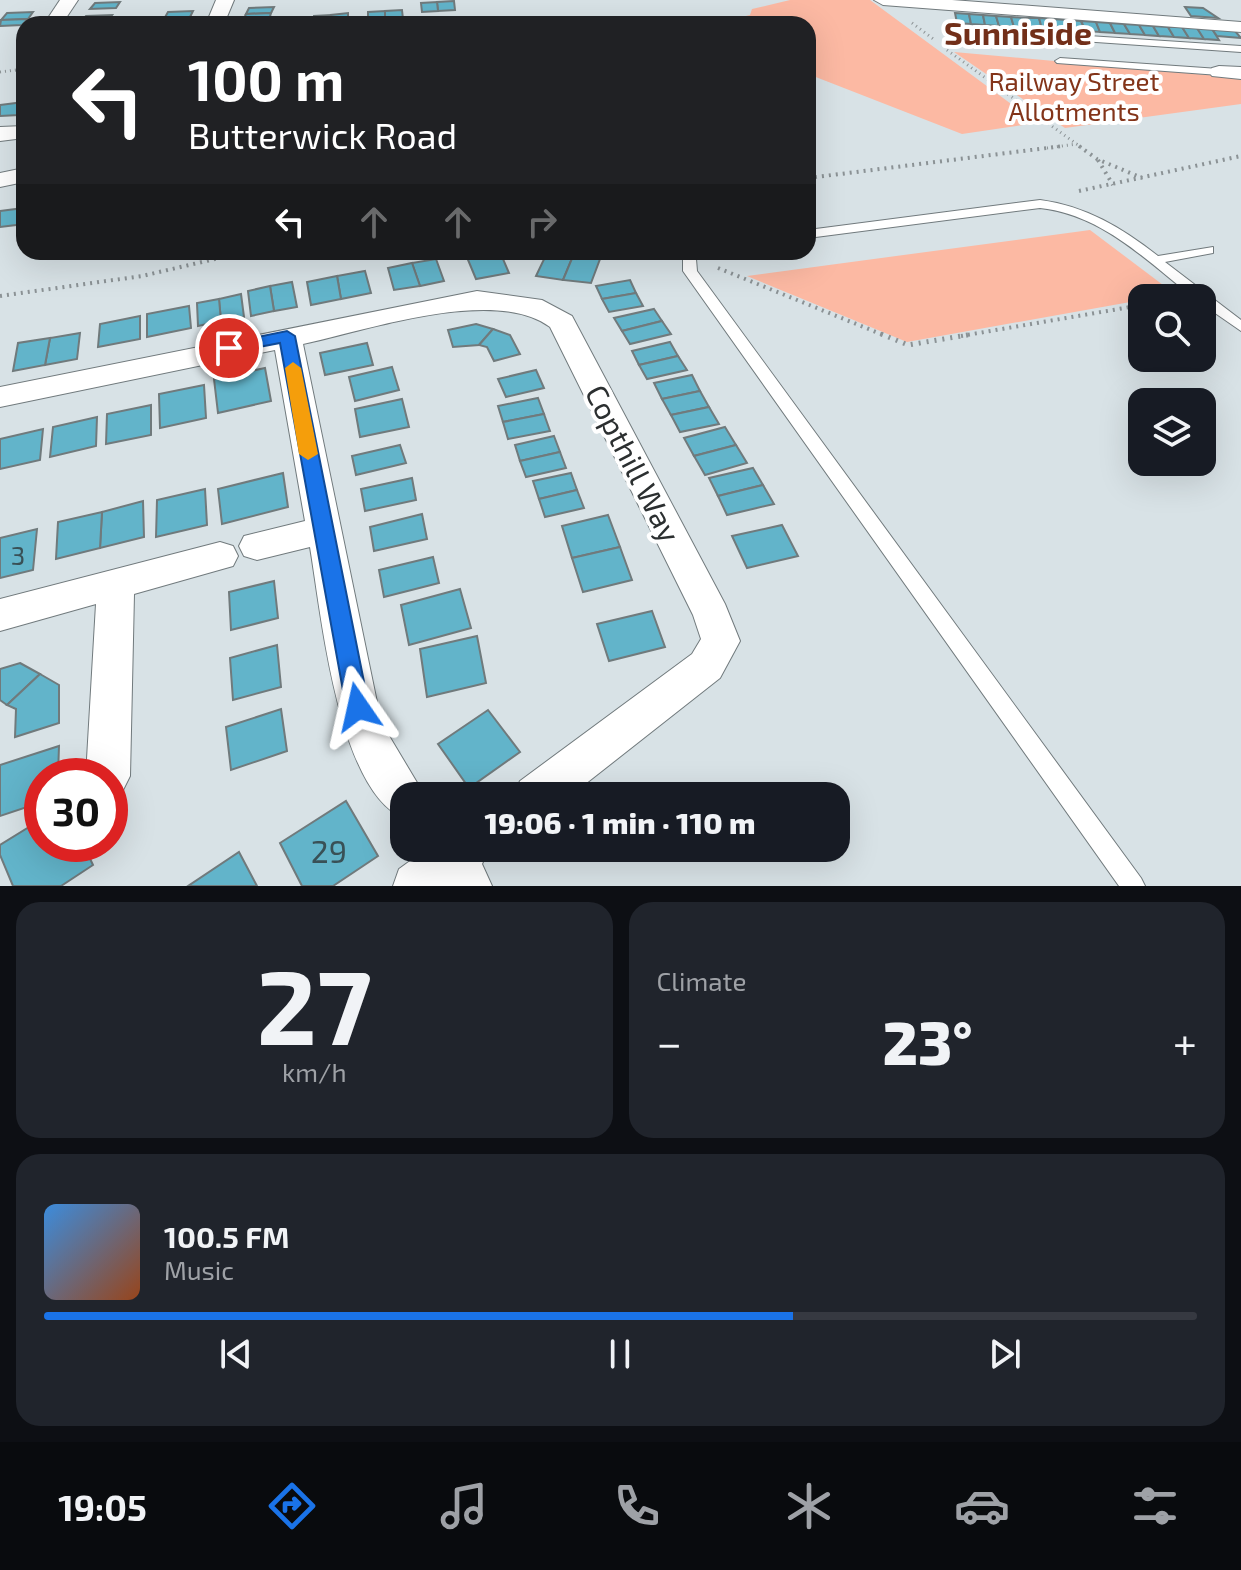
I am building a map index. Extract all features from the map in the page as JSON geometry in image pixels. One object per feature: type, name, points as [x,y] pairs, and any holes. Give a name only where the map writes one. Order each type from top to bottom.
[{"type":"street","points":[[885,1],[1241,26]]},
{"type":"street","points":[[1215,8],[1241,26]]},
{"type":"street","points":[[1219,72],[1241,73]]},
{"type":"street","name":"Copthill Way","points":[[287,336],[477,299],[515,300],[547,310],[562,322],[712,615],[721,641],[706,666],[553,782]]},
{"type":"street","points":[[0,397],[287,336],[322,530],[366,737],[393,782]]},
{"type":"street","points":[[257,546],[322,530]]},
{"type":"street","points":[[0,615],[220,556]]},
{"type":"street","points":[[109,758],[116,584]]},
{"type":"lane","points":[[953,30],[1241,49]]},
{"type":"lane","points":[[1060,61],[1219,72]]},
{"type":"lane","points":[[816,233],[1057,204],[1082,210],[1183,284]]},
{"type":"lane","points":[[1153,261],[1208,250]]},
{"type":"lane","points":[[689,260],[690,271],[1133,886]]},
{"type":"lane","points":[[1216,308],[1241,327]]},
{"type":"path","points":[[885,1],[1097,159],[1144,179]]},
{"type":"path","points":[[816,177],[1077,144]]},
{"type":"path","points":[[1097,159],[1113,186]]},
{"type":"path","points":[[0,296],[142,276],[211,260]]},
{"type":"path","points":[[711,265],[908,345],[1128,307]]},
{"type":"green space","points":[[790,0],[870,0],[1037,123],[962,134],[816,77],[816,16],[746,16],[750,15],[752,9]]},
{"type":"green space","name":"Railway Street Allotments","points":[[954,52],[1241,78],[1241,104],[1065,128]]},
{"type":"green space","points":[[1090,230],[1162,284],[1128,284],[1128,302],[907,342],[747,276]]},
{"type":"building","points":[[454,1],[455,10],[438,11],[437,2]]},
{"type":"building","points":[[120,2],[116,8],[90,9],[95,3]]},
{"type":"building","points":[[437,2],[438,11],[422,12],[421,3]]},
{"type":"building","points":[[274,7],[271,13],[246,14],[249,8]]},
{"type":"building","points":[[1185,7],[1203,8],[1218,18],[1191,16]]},
{"type":"building","points":[[402,10],[403,16],[385,16],[385,11]]},
{"type":"building","points":[[193,11],[190,16],[166,16],[168,12]]},
{"type":"building","points":[[385,11],[385,16],[368,16],[368,12]]},
{"type":"building","points":[[33,12],[30,16],[1,20],[7,13]]},
{"type":"building","points":[[271,13],[270,16],[246,14]]},
{"type":"building","points":[[955,13],[969,14],[971,24],[957,23]]},
{"type":"building","points":[[969,14],[983,15],[985,25],[971,24]]},
{"type":"building","points":[[983,15],[996,16],[999,26],[985,25]]},
{"type":"building","points":[[996,16],[1011,17],[1014,27],[999,26]]},
{"type":"building","points":[[1011,17],[1025,18],[1028,28],[1014,27]]},
{"type":"building","points":[[1025,18],[1039,18],[1042,29],[1028,28]]},
{"type":"building","points":[[1039,18],[1053,19],[1057,30],[1042,29]]},
{"type":"building","points":[[16,19],[16,25],[0,26],[1,20]]},
{"type":"building","points":[[1053,19],[1067,20],[1071,31],[1057,30]]},
{"type":"building","points":[[1067,20],[1081,21],[1086,31],[1071,31]]},
{"type":"building","points":[[1081,21],[1096,22],[1100,32],[1086,31]]},
{"type":"building","points":[[1096,22],[1110,23],[1115,33],[1100,32]]},
{"type":"building","points":[[1110,23],[1124,24],[1130,34],[1115,33]]},
{"type":"building","points":[[1124,24],[1139,25],[1145,35],[1130,34]]},
{"type":"building","points":[[1139,25],[1153,26],[1159,36],[1145,35]]},
{"type":"building","points":[[1153,26],[1168,27],[1174,37],[1159,36]]},
{"type":"building","points":[[1168,27],[1182,27],[1189,38],[1174,37]]},
{"type":"building","points":[[1182,27],[1197,28],[1204,39],[1189,38]]},
{"type":"building","points":[[1197,28],[1212,29],[1219,40],[1204,39]]},
{"type":"building","points":[[1212,29],[1235,31],[1241,38],[1217,36]]},
{"type":"building","points":[[16,103],[16,115],[0,116],[0,105]]},
{"type":"building","points":[[16,209],[16,225],[0,227],[0,211]]},
{"type":"building","points":[[436,260],[444,281],[420,286],[412,263]]},
{"type":"building","points":[[468,260],[503,260],[509,273],[476,279]]},
{"type":"building","points":[[544,260],[571,260],[563,280],[536,276]]},
{"type":"building","points":[[571,260],[600,260],[591,283],[563,280]]},
{"type":"building","points":[[412,263],[420,286],[394,290],[388,268]]},
{"type":"building","points":[[365,271],[371,293],[341,299],[337,276]]},
{"type":"building","points":[[337,276],[341,299],[311,305],[307,282]]},
{"type":"building","points":[[630,280],[636,293],[602,299],[596,286]]},
{"type":"building","points":[[292,282],[297,307],[274,311],[270,286]]},
{"type":"building","points":[[270,286],[274,311],[251,316],[248,291]]},
{"type":"building","points":[[636,293],[643,306],[609,312],[602,299]]},
{"type":"building","points":[[241,294],[244,317],[221,321],[219,299]]},
{"type":"building","points":[[219,299],[221,321],[198,326],[197,303]]},
{"type":"building","points":[[189,306],[191,328],[147,337],[147,314]]},
{"type":"building","points":[[654,309],[662,321],[622,331],[614,318]]},
{"type":"building","points":[[140,316],[140,339],[98,347],[100,324]]},
{"type":"building","points":[[662,321],[671,334],[630,344],[622,331]]},
{"type":"building","points":[[476,324],[493,329],[479,345],[453,347],[448,330]]},
{"type":"building","points":[[493,329],[510,335],[520,354],[494,361],[487,347],[479,345]]},
{"type":"building","points":[[80,333],[77,359],[45,365],[50,338]]},
{"type":"building","points":[[50,338],[45,365],[13,371],[18,343]]},
{"type":"building","points":[[670,342],[678,356],[639,365],[632,351]]},
{"type":"building","points":[[367,343],[373,365],[325,375],[320,353]]},
{"type":"building","points":[[678,356],[687,370],[647,379],[639,365]]},
{"type":"building","points":[[392,367],[399,390],[355,401],[349,377]]},
{"type":"building","points":[[265,368],[271,401],[218,413],[214,379]]},
{"type":"building","points":[[536,370],[544,388],[506,397],[498,379]]},
{"type":"building","points":[[692,375],[700,391],[662,399],[654,383]]},
{"type":"building","points":[[204,385],[206,418],[160,428],[159,394]]},
{"type":"building","points":[[700,391],[709,407],[671,415],[662,399]]},
{"type":"building","points":[[538,398],[544,414],[503,422],[498,406]]},
{"type":"building","points":[[402,399],[409,427],[360,437],[355,409]]},
{"type":"building","points":[[151,405],[151,435],[106,444],[107,414]]},
{"type":"building","points":[[709,407],[719,424],[680,432],[671,415]]},
{"type":"building","points":[[544,414],[550,431],[508,439],[503,422]]},
{"type":"building","points":[[97,417],[96,446],[50,457],[53,427]]},
{"type":"building","points":[[725,427],[736,445],[694,456],[684,438]]},
{"type":"building","points":[[43,429],[40,460],[0,469],[0,439]]},
{"type":"building","points":[[554,436],[560,452],[520,461],[515,445]]},
{"type":"building","points":[[400,445],[406,463],[356,475],[352,456]]},
{"type":"building","points":[[736,445],[747,463],[705,475],[694,456]]},
{"type":"building","points":[[560,452],[566,468],[526,477],[520,461]]},
{"type":"building","points":[[753,468],[763,485],[718,496],[709,478]]},
{"type":"building","points":[[283,473],[288,507],[222,524],[218,489]]},
{"type":"building","points":[[571,473],[577,490],[539,499],[533,481]]},
{"type":"building","points":[[412,478],[416,500],[365,511],[361,489]]},
{"type":"building","points":[[763,485],[774,504],[727,515],[718,496]]},
{"type":"building","points":[[205,489],[207,525],[156,537],[157,500]]},
{"type":"building","points":[[577,490],[584,508],[545,517],[539,499]]},
{"type":"building","points":[[143,501],[144,537],[100,548],[102,512]]},
{"type":"building","points":[[102,512],[100,548],[56,559],[58,522]]},
{"type":"building","points":[[422,514],[427,539],[374,551],[370,527]]},
{"type":"building","points":[[608,515],[620,547],[572,558],[562,526]]},
{"type":"building","points":[[782,525],[798,556],[747,568],[732,536]]},
{"type":"building","points":[[37,529],[33,570],[0,578],[0,538]]},
{"type":"building","points":[[620,547],[632,580],[583,592],[572,558]]},
{"type":"building","points":[[433,557],[439,583],[384,597],[379,570]]},
{"type":"building","points":[[274,581],[278,618],[231,630],[229,592]]},
{"type":"building","points":[[460,589],[471,628],[409,645],[401,605]]},
{"type":"building","points":[[652,611],[665,647],[609,661],[597,624]]},
{"type":"building","points":[[477,636],[486,683],[427,697],[420,649]]},
{"type":"building","points":[[277,645],[281,687],[233,700],[230,658]]},
{"type":"building","points":[[20,663],[40,674],[7,705],[0,700],[0,669]]},
{"type":"building","points":[[40,674],[59,685],[59,723],[15,737],[16,709],[7,705]]},
{"type":"building","points":[[281,709],[287,751],[231,770],[226,727]]},
{"type":"building","points":[[488,710],[520,752],[478,782],[465,782],[438,744]]},
{"type":"building","points":[[59,746],[59,758],[24,758],[24,808],[0,816],[0,765]]},
{"type":"building","points":[[346,801],[378,856],[333,886],[302,886],[280,843]]},
{"type":"building","points":[[24,830],[24,862],[92,862],[93,865],[61,886],[13,886],[0,855],[0,845]]},
{"type":"building","points":[[239,852],[257,886],[188,886]]},
{"type":"slow traffic","points":[[293,368],[308,454]]},
{"type":"district","name":"Sunniside","points":[[1018,32]]},
{"type":"route","points":[[229,348],[287,336],[358,707]]}]
